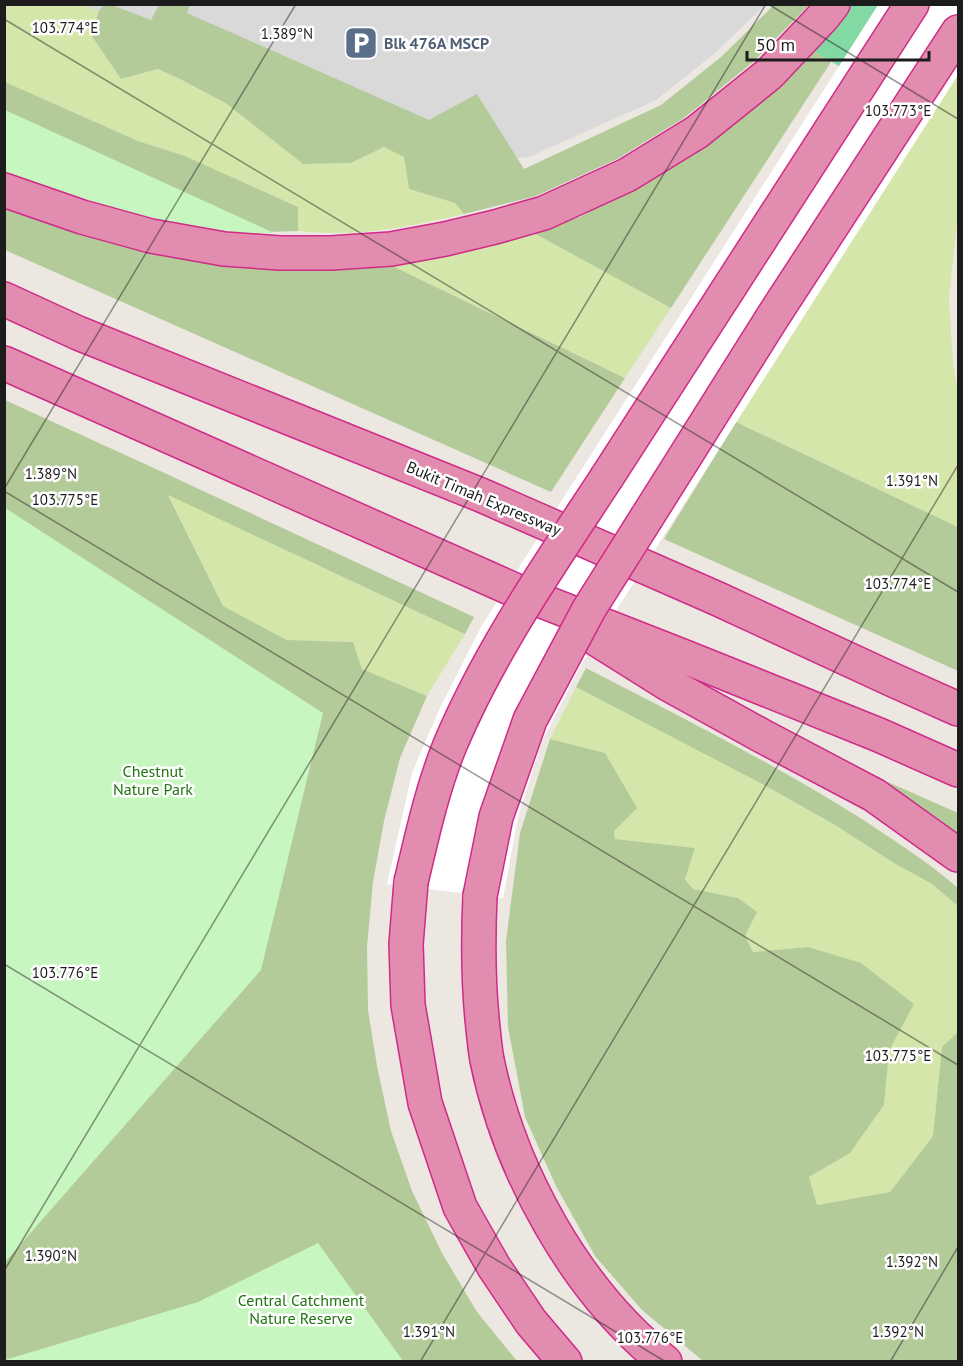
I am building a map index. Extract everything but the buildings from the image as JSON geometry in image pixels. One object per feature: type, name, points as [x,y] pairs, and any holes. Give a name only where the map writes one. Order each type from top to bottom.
[{"type":"highway","points":[[4,190],[82,218],[151,236],[224,249],[280,253],[331,253],[391,249],[445,239],[544,213],[627,175],[697,132],[769,74],[833,4]]},
{"type":"highway","points":[[565,1362],[531,1322],[494,1267],[460,1207],[425,1103],[408,1005],[406,944],[411,882],[431,798],[450,746],[476,690],[513,621],[912,4]]},
{"type":"highway","points":[[665,1362],[624,1324],[575,1266],[534,1195],[505,1127],[487,1059],[479,989],[480,896],[496,817],[530,720],[589,609],[772,318],[958,32]]},
{"type":"highway","name":"Bukit Timah Expressway","points":[[4,299],[78,333],[482,495],[718,599],[958,709]]},
{"type":"highway","points":[[4,363],[519,592],[836,718],[958,770]]},
{"type":"highway","points":[[519,592],[668,684],[874,795],[958,855]]},
{"type":"shaded area","points":[[63,5],[765,5],[715,53],[656,100],[529,157],[431,166]]},
{"type":"green space","points":[[5,5],[84,5],[99,11],[91,35],[121,79],[158,69],[180,79],[227,104],[303,164],[351,163],[384,147],[404,156],[409,189],[455,203],[464,214],[371,231],[340,233],[298,231],[297,207],[185,156],[138,141],[5,82]]},
{"type":"green space","points":[[104,5],[112,5],[151,20],[159,5],[190,5],[187,13],[429,120],[477,94],[524,169],[661,105],[721,57],[774,5],[809,5],[753,62],[684,118],[617,159],[536,196],[464,214],[455,203],[409,189],[404,157],[384,147],[351,163],[303,164],[227,104],[180,79],[158,69],[121,79],[91,35],[99,11]]},
{"type":"green space","points":[[820,5],[940,5],[880,91],[794,39]]},
{"type":"green space","points":[[868,5],[671,308],[530,231],[580,217],[701,149],[825,34]]},
{"type":"green space","points":[[958,72],[958,213],[949,299],[953,364],[958,391],[958,527],[736,422]]},
{"type":"green space","points":[[5,82],[138,141],[185,156],[298,207],[298,231],[239,233],[108,206],[5,172]]},
{"type":"green space","points":[[5,110],[274,233],[237,233],[148,217],[5,172]]},
{"type":"green space","points":[[4,199],[386,263],[625,378],[551,492],[5,250]]},
{"type":"green space","points":[[530,231],[671,308],[625,378],[386,263]]},
{"type":"green space","points":[[5,400],[474,617],[465,634],[168,495],[223,606],[287,640],[353,642],[362,669],[427,696],[400,758],[384,821],[373,882],[367,946],[368,1010],[391,1131],[412,1191],[442,1253],[477,1312],[517,1361],[5,1362]]},
{"type":"green space","points":[[736,422],[958,527],[958,671],[664,539]]},
{"type":"green space","points":[[168,494],[465,634],[427,696],[362,669],[353,642],[287,640],[223,606]]},
{"type":"green space","name":"Chestnut Nature Park","points":[[5,508],[323,713],[261,970],[5,1262]]},
{"type":"green space","points":[[586,668],[760,759],[862,819],[958,888],[958,906],[932,884],[894,863],[835,825],[766,786],[576,687]]},
{"type":"green space","points":[[576,687],[766,786],[835,825],[894,863],[932,884],[958,905],[958,1032],[942,1048],[933,1136],[890,1192],[817,1205],[809,1177],[850,1153],[884,1105],[889,1051],[913,1004],[808,947],[753,952],[745,936],[738,898],[693,889],[685,878],[695,848],[615,839],[605,753],[550,739]]},
{"type":"green space","points":[[550,739],[605,753],[637,808],[614,831],[615,839],[695,848],[685,879],[693,889],[738,898],[757,912],[745,936],[753,952],[808,947],[861,963],[914,1004],[889,1051],[884,1105],[850,1153],[809,1177],[817,1205],[890,1192],[933,1136],[942,1047],[958,1032],[958,1361],[703,1361],[642,1310],[595,1256],[556,1186],[525,1117],[508,1027],[506,941],[520,833]]},
{"type":"green space","points":[[872,775],[958,813],[958,839],[869,782]]},
{"type":"green space","name":"Central Catchment Nature Reserve","points":[[318,1243],[403,1361],[5,1361],[198,1302]]},
{"type":"pier","points":[[878,5],[958,5],[958,75],[580,667],[542,741],[518,817],[503,898],[387,884],[412,773],[439,710],[481,627]]},
{"type":"place","name":"Blk 476A MSCP","points":[[361,43]]}]
